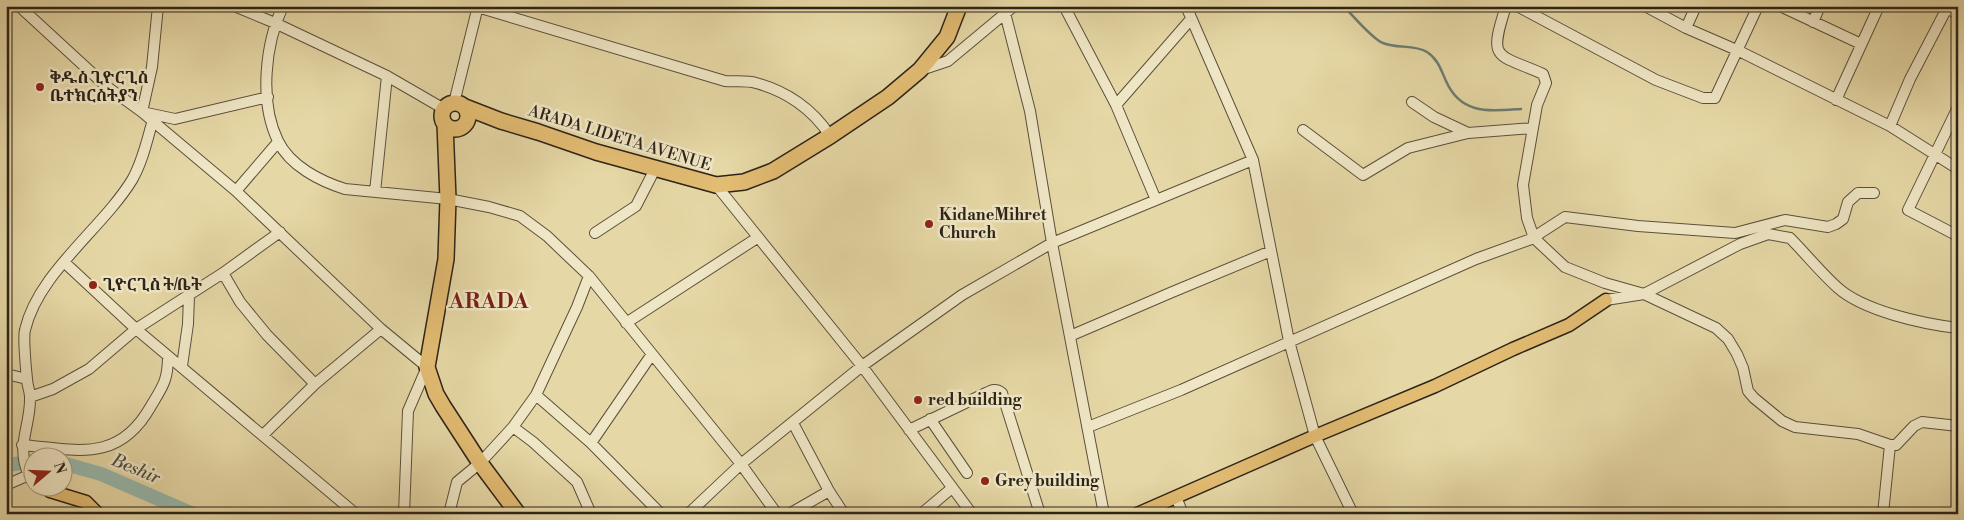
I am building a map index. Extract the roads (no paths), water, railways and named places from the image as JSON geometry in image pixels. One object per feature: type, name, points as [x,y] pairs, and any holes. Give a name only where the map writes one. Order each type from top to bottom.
[{"type":"highway","name":"ARADA LIDETA AVENUE","points":[[501,122],[454,129],[452,111],[501,122],[538,132],[596,152],[716,185],[744,182],[773,171],[888,97],[920,70],[947,37],[959,6]]},
{"type":"highway","points":[[447,157],[469,119],[468,112],[452,111],[447,157],[446,259],[427,366],[436,394],[443,406],[480,463],[518,514]]},
{"type":"main road","points":[[1137,514],[1435,386],[1513,349],[1568,326],[1606,300]]},
{"type":"main road","points":[[72,498],[86,502],[98,514]]},
{"type":"street","points":[[19,6],[106,86],[142,112],[236,191],[381,329],[427,366],[408,411],[404,514]]},
{"type":"street","points":[[142,112],[152,67],[158,6]]},
{"type":"street","points":[[234,6],[275,23],[387,76],[452,111],[476,7],[725,81],[755,83],[793,98],[822,123],[830,136]]},
{"type":"street","points":[[283,6],[275,23],[269,61],[268,97],[270,116],[278,142],[291,158],[311,174],[331,185],[345,189],[448,199],[489,207],[520,216],[548,236],[589,276],[741,464],[777,514]]},
{"type":"street","points":[[920,70],[948,61],[1014,6]]},
{"type":"street","points":[[1064,6],[1116,105],[1156,200]]},
{"type":"street","points":[[1186,6],[1253,160],[1289,341],[1315,436],[1353,514]]},
{"type":"street","points":[[1506,6],[1497,31],[1496,48],[1500,55],[1512,62],[1543,74],[1546,83],[1537,105],[1523,185],[1527,218],[1534,238],[1566,267],[1605,283],[1644,294],[1716,328],[1728,340],[1737,354],[1743,368],[1748,391],[1782,421],[1795,427],[1858,434],[1890,445],[1896,445],[1914,426],[1922,422],[1958,426]]},
{"type":"street","points":[[1517,6],[1656,80],[1703,98],[1715,98],[1758,6]]},
{"type":"street","points":[[1645,6],[1686,28],[1738,51],[1890,126],[1958,168]]},
{"type":"street","points":[[1686,28],[1696,6]]},
{"type":"street","points":[[1780,6],[1861,44]]},
{"type":"street","points":[[1813,22],[1820,6]]},
{"type":"street","points":[[1836,100],[1879,6]]},
{"type":"street","points":[[1890,126],[1910,79],[1945,7],[1958,14]]},
{"type":"street","points":[[1005,13],[1030,111],[1052,243],[1104,514]]},
{"type":"street","points":[[1116,105],[1191,19]]},
{"type":"street","points":[[375,192],[387,76]]},
{"type":"street","points":[[142,112],[175,119],[268,97]]},
{"type":"street","points":[[1412,102],[1434,117],[1468,133]]},
{"type":"street","points":[[1958,107],[1908,210],[1958,236]]},
{"type":"street","points":[[22,448],[30,397],[24,332],[32,305],[64,262],[132,179],[144,151],[152,122]]},
{"type":"street","points":[[1303,130],[1363,174],[1408,148],[1468,133],[1532,128]]},
{"type":"street","points":[[236,191],[278,142]]},
{"type":"street","points":[[688,514],[741,464],[862,366],[962,295],[1052,243],[1253,160]]},
{"type":"street","points":[[595,233],[636,206],[655,168]]},
{"type":"street","points":[[716,185],[862,366],[972,514]]},
{"type":"street","points":[[1088,427],[1181,390],[1476,259],[1534,238],[1565,217],[1638,226],[1735,233],[1785,220],[1828,228],[1843,219],[1848,202],[1858,194],[1874,193]]},
{"type":"street","points":[[30,397],[53,389],[89,369],[136,328],[224,273],[280,232]]},
{"type":"street","points":[[1606,300],[1644,294],[1740,244],[1768,234],[1790,238],[1838,288],[1852,298],[1873,308],[1908,318],[1958,328]]},
{"type":"street","points":[[626,323],[757,238]]},
{"type":"street","points":[[1070,336],[1271,252]]},
{"type":"street","points":[[64,262],[168,356],[356,514]]},
{"type":"street","points":[[224,273],[240,302],[267,334],[315,384]]},
{"type":"street","points":[[450,514],[456,482],[480,463],[513,426],[536,395],[577,307],[589,276]]},
{"type":"street","points":[[182,366],[188,324],[189,296]]},
{"type":"street","points":[[263,434],[315,384],[381,329]]},
{"type":"street","points":[[592,443],[652,354]]},
{"type":"street","points":[[72,450],[93,450],[115,445],[130,434],[147,414],[164,385],[168,373],[168,356]]},
{"type":"street","points":[[6,374],[27,379]]},
{"type":"street","points":[[909,430],[986,393],[994,390],[999,391],[1002,393],[1040,514]]},
{"type":"street","points":[[536,395],[592,443],[661,514]]},
{"type":"street","points":[[930,419],[967,473]]},
{"type":"street","points":[[793,422],[829,491],[844,514]]},
{"type":"street","points":[[513,426],[576,482],[591,514]]},
{"type":"street","points":[[1883,514],[1890,445]]},
{"type":"street","points":[[6,485],[22,477]]},
{"type":"street","points":[[922,514],[952,488]]},
{"type":"street","points":[[788,514],[829,491]]},
{"type":"street","points":[[1176,497],[1183,514]]},
{"type":"waterway","points":[[1343,6],[1379,41],[1388,45],[1417,48],[1431,55],[1439,65],[1452,92],[1468,105],[1477,109],[1487,110],[1521,109]]},
{"type":"waterway","name":"Beshir","points":[[6,465],[22,463]]},
{"type":"waterway","name":"Beshir","points":[[72,466],[101,474],[193,514]]},
{"type":"place","name":"ቅዱስ ጊዮርጊስ ቤተክርስትያን","points":[[40,87]]},
{"type":"place","name":"KidaneMihret Church","points":[[929,224]]},
{"type":"place","name":"ጊዮርጊስ ት/ቤት","points":[[93,285]]},
{"type":"place","name":"red building","points":[[918,400]]},
{"type":"place","name":"Grey building","points":[[985,481]]},
{"type":"district","name":"ARADA","points":[[489,302]]}]
